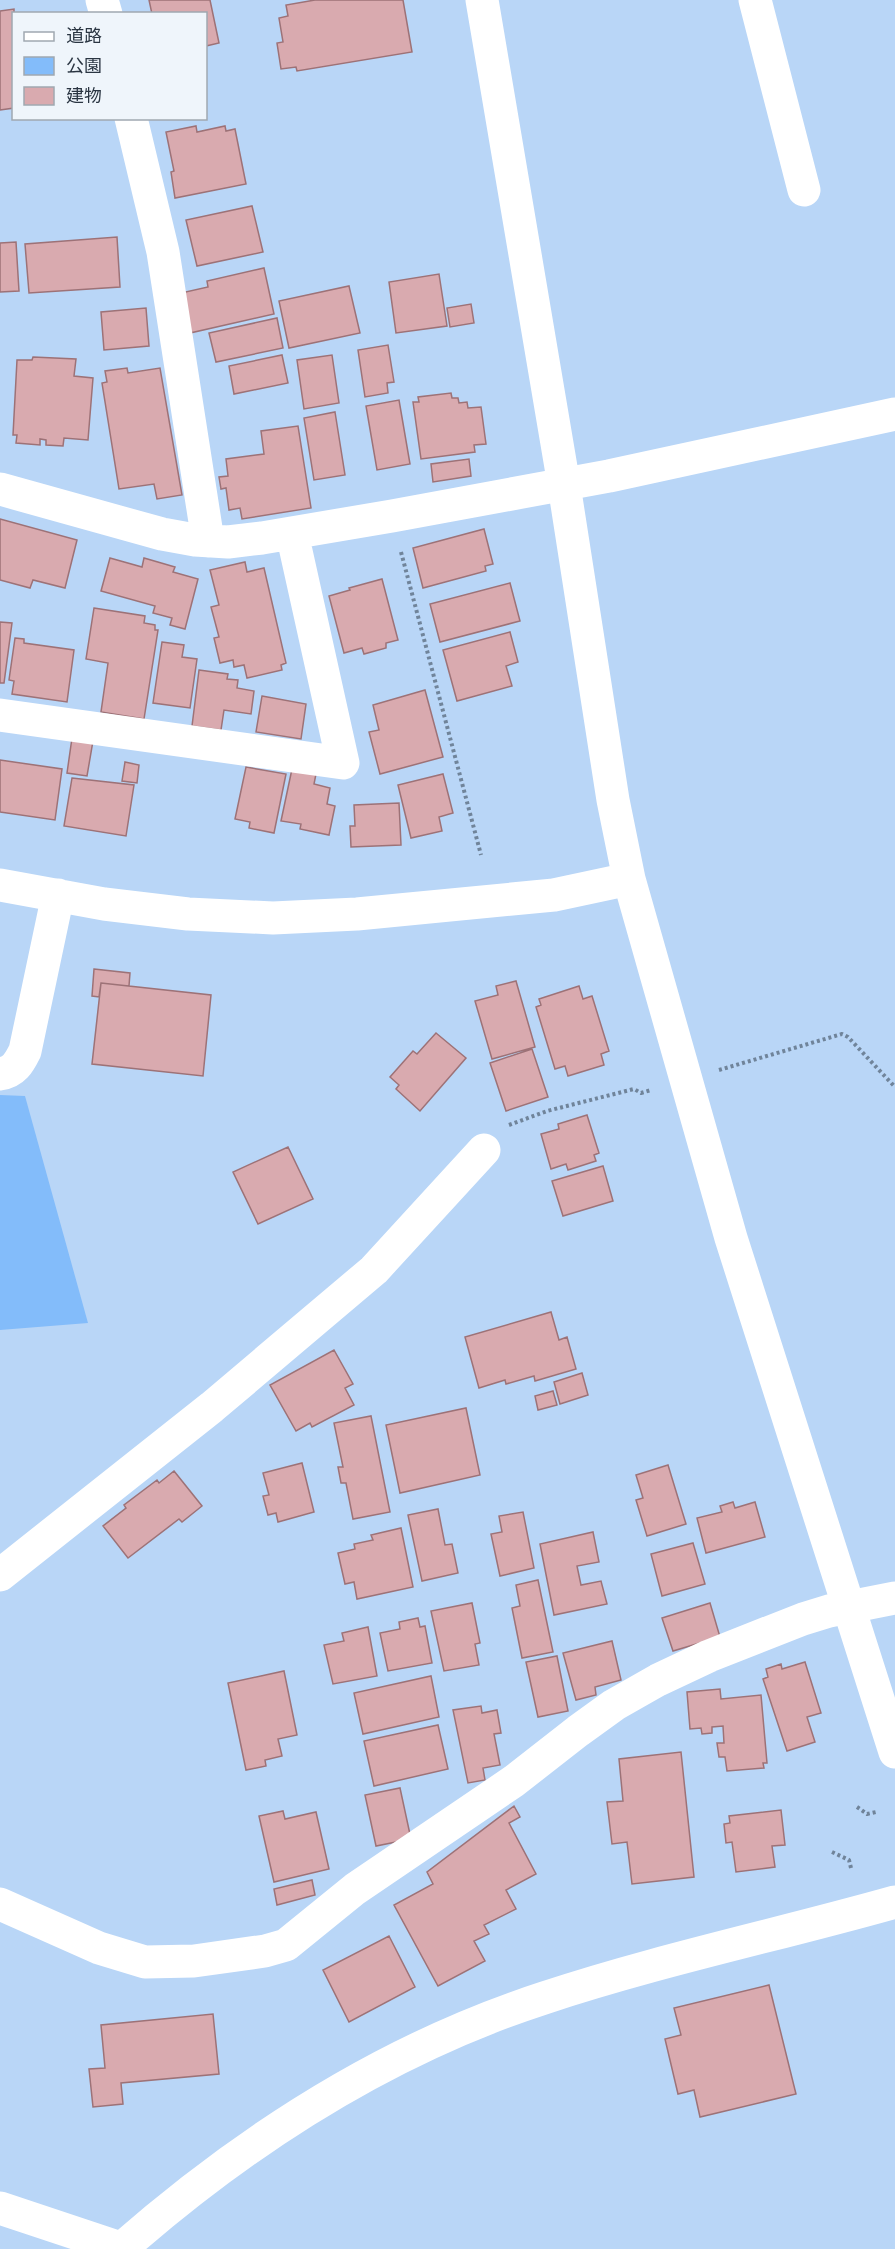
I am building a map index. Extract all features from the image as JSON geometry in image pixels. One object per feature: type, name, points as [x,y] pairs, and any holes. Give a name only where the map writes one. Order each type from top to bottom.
[{"type":"street","points":[[482,0],[564,485],[611,788],[629,879],[731,1238],[895,1752]]},
{"type":"street","points":[[755,0],[804,190]]},
{"type":"street","points":[[131,120],[163,252],[208,541]]},
{"type":"street","points":[[0,489],[162,534],[195,540],[228,542],[292,533],[564,485],[895,414]]},
{"type":"street","points":[[0,715],[343,763],[292,533]]},
{"type":"street","points":[[0,885],[104,904],[188,914],[273,918],[357,914],[554,895],[629,879]]},
{"type":"street","points":[[0,1074],[8,1073],[19,1064],[25,1051],[58,896]]},
{"type":"street","points":[[0,1575],[203,1414],[374,1270],[484,1150]]},
{"type":"street","points":[[0,1904],[99,1948],[145,1962],[194,1961],[266,1951],[286,1945],[356,1889],[514,1781],[614,1705],[658,1680],[709,1656],[803,1619],[895,1598]]},
{"type":"street","points":[[0,2208],[122,2249],[186,2193],[252,2145],[321,2101],[392,2062],[466,2027],[542,1998],[620,1975],[895,1902]]},
{"type":"path","points":[[392,516],[481,855]]},
{"type":"path","points":[[716,1071],[842,1034],[848,1036],[895,1087]]},
{"type":"path","points":[[484,1150],[506,1126],[537,1115],[634,1089],[641,1093],[655,1089]]},
{"type":"path","points":[[857,1807],[867,1814],[876,1812]]},
{"type":"path","points":[[832,1852],[849,1860],[851,1868]]},
{"type":"green space","points":[[0,1095],[25,1096],[88,1323],[0,1330]]},
{"type":"building","points":[[149,0],[210,0],[219,43],[207,46],[207,12],[152,12]]},
{"type":"building","points":[[315,0],[403,0],[412,52],[297,71],[296,67],[281,69],[277,43],[283,42],[279,18],[288,16],[286,5]]},
{"type":"building","points":[[14,9],[12,12],[12,108],[0,110],[0,11]]},
{"type":"building","points":[[196,126],[197,132],[225,126],[226,131],[235,129],[246,184],[175,198],[171,172],[174,171],[166,132]]},
{"type":"building","points":[[252,206],[263,252],[197,266],[186,220]]},
{"type":"building","points":[[117,237],[120,287],[29,293],[25,244]]},
{"type":"building","points":[[16,242],[19,291],[0,292],[0,243]]},
{"type":"building","points":[[264,268],[274,314],[190,333],[181,293],[208,287],[207,281]]},
{"type":"building","points":[[439,274],[447,326],[396,333],[389,282]]},
{"type":"building","points":[[349,286],[360,333],[289,348],[279,301]]},
{"type":"building","points":[[471,304],[474,323],[450,327],[447,308]]},
{"type":"building","points":[[146,308],[149,346],[104,350],[101,312]]},
{"type":"building","points":[[277,318],[283,348],[216,362],[209,333]]},
{"type":"building","points":[[388,345],[394,382],[387,383],[388,393],[365,397],[358,350]]},
{"type":"building","points":[[282,355],[288,383],[234,394],[229,366]]},
{"type":"building","points":[[332,355],[339,403],[304,409],[297,360]]},
{"type":"building","points":[[33,357],[76,359],[74,376],[93,378],[88,440],[64,438],[63,446],[46,445],[46,440],[40,439],[40,445],[16,443],[17,435],[13,435],[17,360],[32,360]]},
{"type":"building","points":[[127,368],[128,373],[160,368],[182,495],[157,499],[154,484],[119,489],[102,383],[107,382],[105,371]]},
{"type":"building","points":[[451,393],[452,398],[458,398],[459,403],[467,402],[468,408],[481,407],[486,444],[474,445],[475,452],[421,459],[413,402],[419,402],[418,397]]},
{"type":"building","points":[[399,400],[410,464],[377,470],[366,406]]},
{"type":"building","points":[[335,412],[345,475],[314,480],[304,418]]},
{"type":"building","points":[[298,426],[311,508],[242,519],[240,508],[229,510],[226,488],[221,489],[219,477],[228,476],[226,459],[264,454],[261,431]]},
{"type":"building","points":[[469,459],[471,476],[433,482],[431,464]]},
{"type":"building","points":[[0,519],[77,540],[65,588],[33,580],[30,588],[0,580]]},
{"type":"building","points":[[484,529],[493,564],[485,566],[486,571],[423,588],[413,548]]},
{"type":"building","points":[[110,558],[142,567],[144,558],[175,567],[173,572],[198,579],[185,629],[170,625],[172,618],[153,613],[155,606],[101,591]]},
{"type":"building","points":[[245,562],[247,572],[264,568],[286,663],[281,665],[282,670],[247,678],[244,665],[234,667],[233,660],[220,663],[214,638],[219,637],[211,607],[219,605],[210,570]]},
{"type":"building","points":[[382,579],[398,640],[386,643],[386,648],[364,654],[362,648],[344,653],[329,596]]},
{"type":"building","points":[[510,583],[520,621],[440,642],[430,604]]},
{"type":"building","points":[[94,608],[145,616],[144,623],[155,625],[155,630],[158,630],[144,719],[101,712],[108,663],[86,659]]},
{"type":"building","points":[[0,622],[12,623],[4,683],[0,683]]},
{"type":"building","points":[[510,632],[518,662],[506,666],[512,686],[457,701],[443,650]]},
{"type":"building","points":[[15,638],[24,639],[24,643],[74,650],[67,702],[12,694],[14,681],[9,680]]},
{"type":"building","points":[[162,642],[184,645],[182,657],[197,659],[190,708],[153,703]]},
{"type":"building","points":[[199,670],[228,674],[227,679],[238,680],[237,688],[254,691],[251,714],[224,710],[221,730],[192,726]]},
{"type":"building","points":[[425,690],[443,757],[380,774],[369,732],[379,730],[373,705]]},
{"type":"building","points":[[262,696],[306,704],[301,739],[256,732]]},
{"type":"building","points":[[72,738],[93,741],[87,776],[67,773]]},
{"type":"building","points":[[0,760],[62,769],[55,820],[0,812]]},
{"type":"building","points":[[125,762],[139,765],[137,783],[122,781]]},
{"type":"building","points":[[246,767],[286,774],[274,833],[249,828],[250,822],[235,819]]},
{"type":"building","points":[[292,769],[316,774],[314,784],[330,788],[327,804],[335,806],[329,835],[300,829],[301,824],[281,821]]},
{"type":"building","points":[[443,774],[453,813],[439,817],[442,831],[411,838],[398,785]]},
{"type":"building","points":[[72,778],[134,785],[126,836],[64,826]]},
{"type":"building","points":[[399,803],[401,845],[351,847],[350,826],[355,826],[354,805]]},
{"type":"building","points":[[94,969],[130,973],[129,986],[101,983],[99,997],[92,996]]},
{"type":"building","points":[[516,981],[535,1047],[492,1059],[475,1001],[498,995],[496,986]]},
{"type":"building","points":[[101,983],[211,995],[203,1076],[92,1064]]},
{"type":"building","points":[[579,986],[583,999],[592,996],[609,1051],[601,1054],[604,1065],[568,1076],[565,1066],[555,1069],[536,1007],[541,1005],[539,999]]},
{"type":"building","points":[[436,1033],[466,1058],[420,1111],[396,1089],[399,1085],[390,1077],[413,1051],[417,1054]]},
{"type":"building","points":[[532,1049],[548,1097],[506,1111],[490,1063]]},
{"type":"building","points":[[587,1115],[599,1153],[594,1155],[596,1161],[568,1170],[566,1164],[551,1169],[541,1134],[559,1129],[558,1124]]},
{"type":"building","points":[[288,1147],[313,1199],[258,1224],[233,1172]]},
{"type":"building","points":[[603,1166],[613,1201],[563,1216],[552,1181]]},
{"type":"building","points":[[551,1312],[559,1340],[567,1337],[576,1369],[535,1381],[534,1376],[506,1384],[505,1380],[479,1388],[465,1337]]},
{"type":"building","points":[[334,1350],[353,1384],[345,1388],[354,1405],[312,1427],[310,1423],[296,1431],[270,1385]]},
{"type":"building","points":[[582,1373],[588,1395],[560,1404],[554,1382]]},
{"type":"building","points":[[553,1391],[557,1405],[538,1410],[535,1396]]},
{"type":"building","points":[[466,1408],[480,1475],[400,1493],[386,1425]]},
{"type":"building","points":[[371,1416],[390,1512],[353,1519],[346,1483],[341,1483],[338,1467],[343,1467],[334,1423]]},
{"type":"building","points":[[302,1463],[314,1512],[278,1522],[276,1513],[268,1515],[263,1496],[269,1495],[263,1473]]},
{"type":"building","points":[[668,1465],[686,1524],[647,1536],[636,1500],[643,1498],[636,1475]]},
{"type":"building","points":[[174,1471],[202,1506],[182,1522],[179,1519],[128,1558],[103,1526],[126,1508],[124,1505],[157,1480],[159,1483]]},
{"type":"building","points":[[733,1502],[735,1508],[755,1502],[765,1537],[706,1553],[697,1518],[722,1512],[720,1506]]},
{"type":"building","points":[[438,1509],[445,1545],[452,1544],[458,1573],[422,1581],[408,1515]]},
{"type":"building","points":[[523,1512],[534,1568],[500,1576],[491,1534],[502,1532],[499,1516]]},
{"type":"building","points":[[401,1528],[413,1587],[357,1599],[354,1582],[345,1584],[338,1553],[355,1549],[354,1544],[373,1540],[371,1535]]},
{"type":"building","points":[[593,1532],[599,1562],[577,1566],[581,1585],[601,1581],[607,1604],[554,1615],[540,1544]]},
{"type":"building","points":[[693,1543],[705,1584],[662,1596],[651,1554]]},
{"type":"building","points":[[538,1580],[553,1652],[522,1658],[512,1608],[520,1606],[516,1585]]},
{"type":"building","points":[[472,1603],[480,1643],[475,1644],[479,1665],[444,1671],[431,1611]]},
{"type":"building","points":[[710,1603],[720,1637],[673,1651],[662,1618]]},
{"type":"building","points":[[418,1618],[420,1627],[425,1626],[432,1663],[388,1671],[380,1633],[400,1629],[399,1622]]},
{"type":"building","points":[[368,1627],[377,1676],[333,1684],[324,1645],[344,1641],[342,1633]]},
{"type":"building","points":[[612,1641],[621,1680],[595,1687],[596,1695],[576,1700],[563,1653]]},
{"type":"building","points":[[557,1656],[568,1711],[538,1717],[526,1662]]},
{"type":"building","points":[[805,1662],[821,1713],[807,1717],[815,1742],[787,1751],[763,1679],[768,1677],[766,1669],[781,1664],[782,1669]]},
{"type":"building","points":[[284,1671],[297,1735],[278,1739],[282,1756],[265,1760],[266,1766],[246,1770],[228,1683]]},
{"type":"building","points":[[431,1676],[439,1717],[363,1734],[354,1693]]},
{"type":"building","points":[[720,1689],[721,1699],[761,1695],[767,1763],[763,1763],[764,1768],[727,1771],[725,1757],[719,1757],[717,1743],[724,1743],[723,1726],[712,1727],[712,1733],[702,1734],[701,1728],[690,1729],[687,1692]]},
{"type":"building","points":[[481,1706],[482,1713],[497,1710],[501,1733],[494,1734],[500,1765],[483,1768],[485,1780],[468,1783],[453,1710]]},
{"type":"building","points":[[438,1725],[448,1769],[374,1786],[364,1741]]},
{"type":"building","points":[[681,1752],[694,1877],[632,1884],[627,1842],[612,1844],[607,1802],[623,1801],[619,1759]]},
{"type":"building","points":[[400,1788],[411,1839],[376,1846],[365,1795]]},
{"type":"building","points":[[514,1806],[520,1817],[509,1823],[536,1874],[506,1890],[516,1909],[484,1925],[489,1934],[474,1941],[485,1961],[438,1986],[394,1905],[433,1884],[427,1872]]},
{"type":"building","points":[[781,1810],[785,1845],[772,1846],[775,1867],[736,1872],[732,1842],[726,1843],[724,1824],[730,1823],[729,1816]]},
{"type":"building","points":[[283,1811],[285,1819],[316,1812],[329,1869],[274,1882],[259,1816]]},
{"type":"building","points":[[312,1880],[315,1895],[277,1905],[274,1889]]},
{"type":"building","points":[[389,1936],[415,1987],[349,2022],[323,1970]]},
{"type":"building","points":[[769,1985],[796,2094],[700,2117],[694,2090],[678,2094],[665,2039],[681,2035],[674,2008]]},
{"type":"building","points":[[213,2014],[219,2074],[121,2083],[123,2104],[93,2107],[89,2069],[105,2068],[101,2025]]}]
